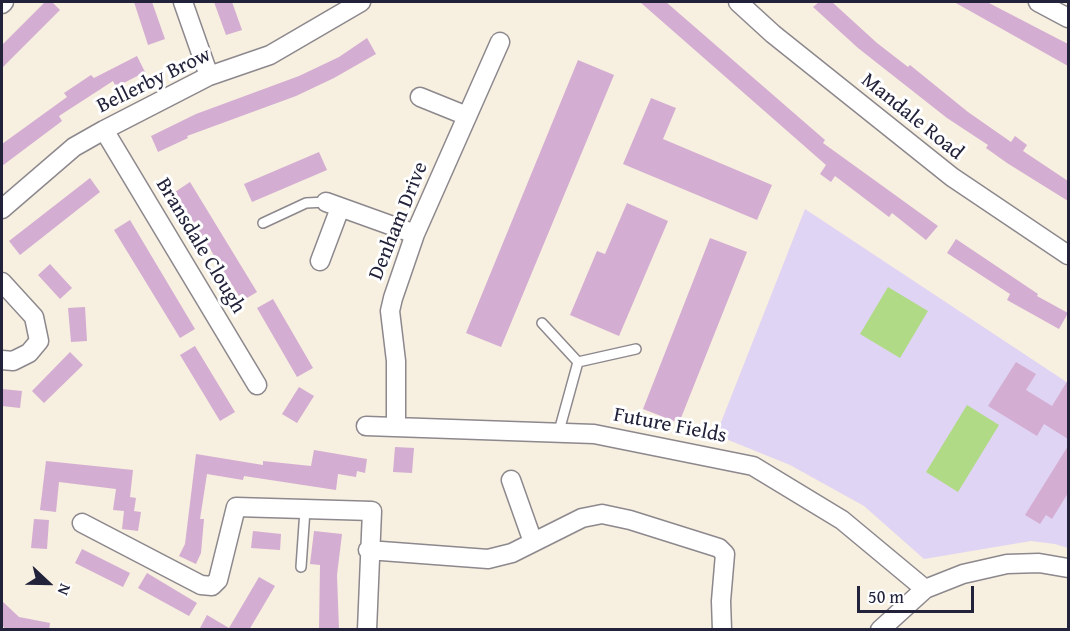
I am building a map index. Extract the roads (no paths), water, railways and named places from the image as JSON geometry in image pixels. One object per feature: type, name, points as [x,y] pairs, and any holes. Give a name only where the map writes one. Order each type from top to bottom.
[{"type":"street","points":[[183,2],[208,76]]},
{"type":"street","name":"Bellerby Brow","points":[[2,209],[74,147],[208,76],[270,55],[337,8],[361,2]]},
{"type":"street","name":"Mandale Road","points":[[738,2],[773,34],[952,177],[1068,255]]},
{"type":"street","points":[[1038,2],[1067,11]]},
{"type":"street","name":"Denham Drive","points":[[396,427],[396,361],[390,311],[415,234],[500,42]]},
{"type":"street","points":[[420,97],[467,117]]},
{"type":"street","name":"Bransdale Clough","points":[[104,130],[257,385]]},
{"type":"street","points":[[320,261],[333,205],[415,234]]},
{"type":"street","points":[[2,282],[34,317],[39,341],[29,353],[13,361],[2,360]]},
{"type":"street","name":"Future Fields","points":[[366,426],[559,430],[653,444],[753,466],[842,520],[925,589]]},
{"type":"street","points":[[511,480],[532,542]]},
{"type":"street","points":[[82,523],[201,585],[212,586],[218,580],[236,507],[372,511],[368,550],[367,630]]},
{"type":"street","points":[[368,550],[488,559],[512,553],[582,518],[602,514],[630,520],[719,548],[725,554],[721,601],[722,630]]},
{"type":"street","points":[[880,630],[925,589],[963,573],[1007,564],[1039,563],[1068,568]]},
{"type":"lane","points":[[263,224],[306,203],[333,205]]},
{"type":"lane","points":[[542,323],[578,362]]},
{"type":"lane","points":[[578,362],[636,350]]},
{"type":"lane","points":[[559,430],[578,362]]},
{"type":"lane","points":[[301,567],[305,510]]}]
